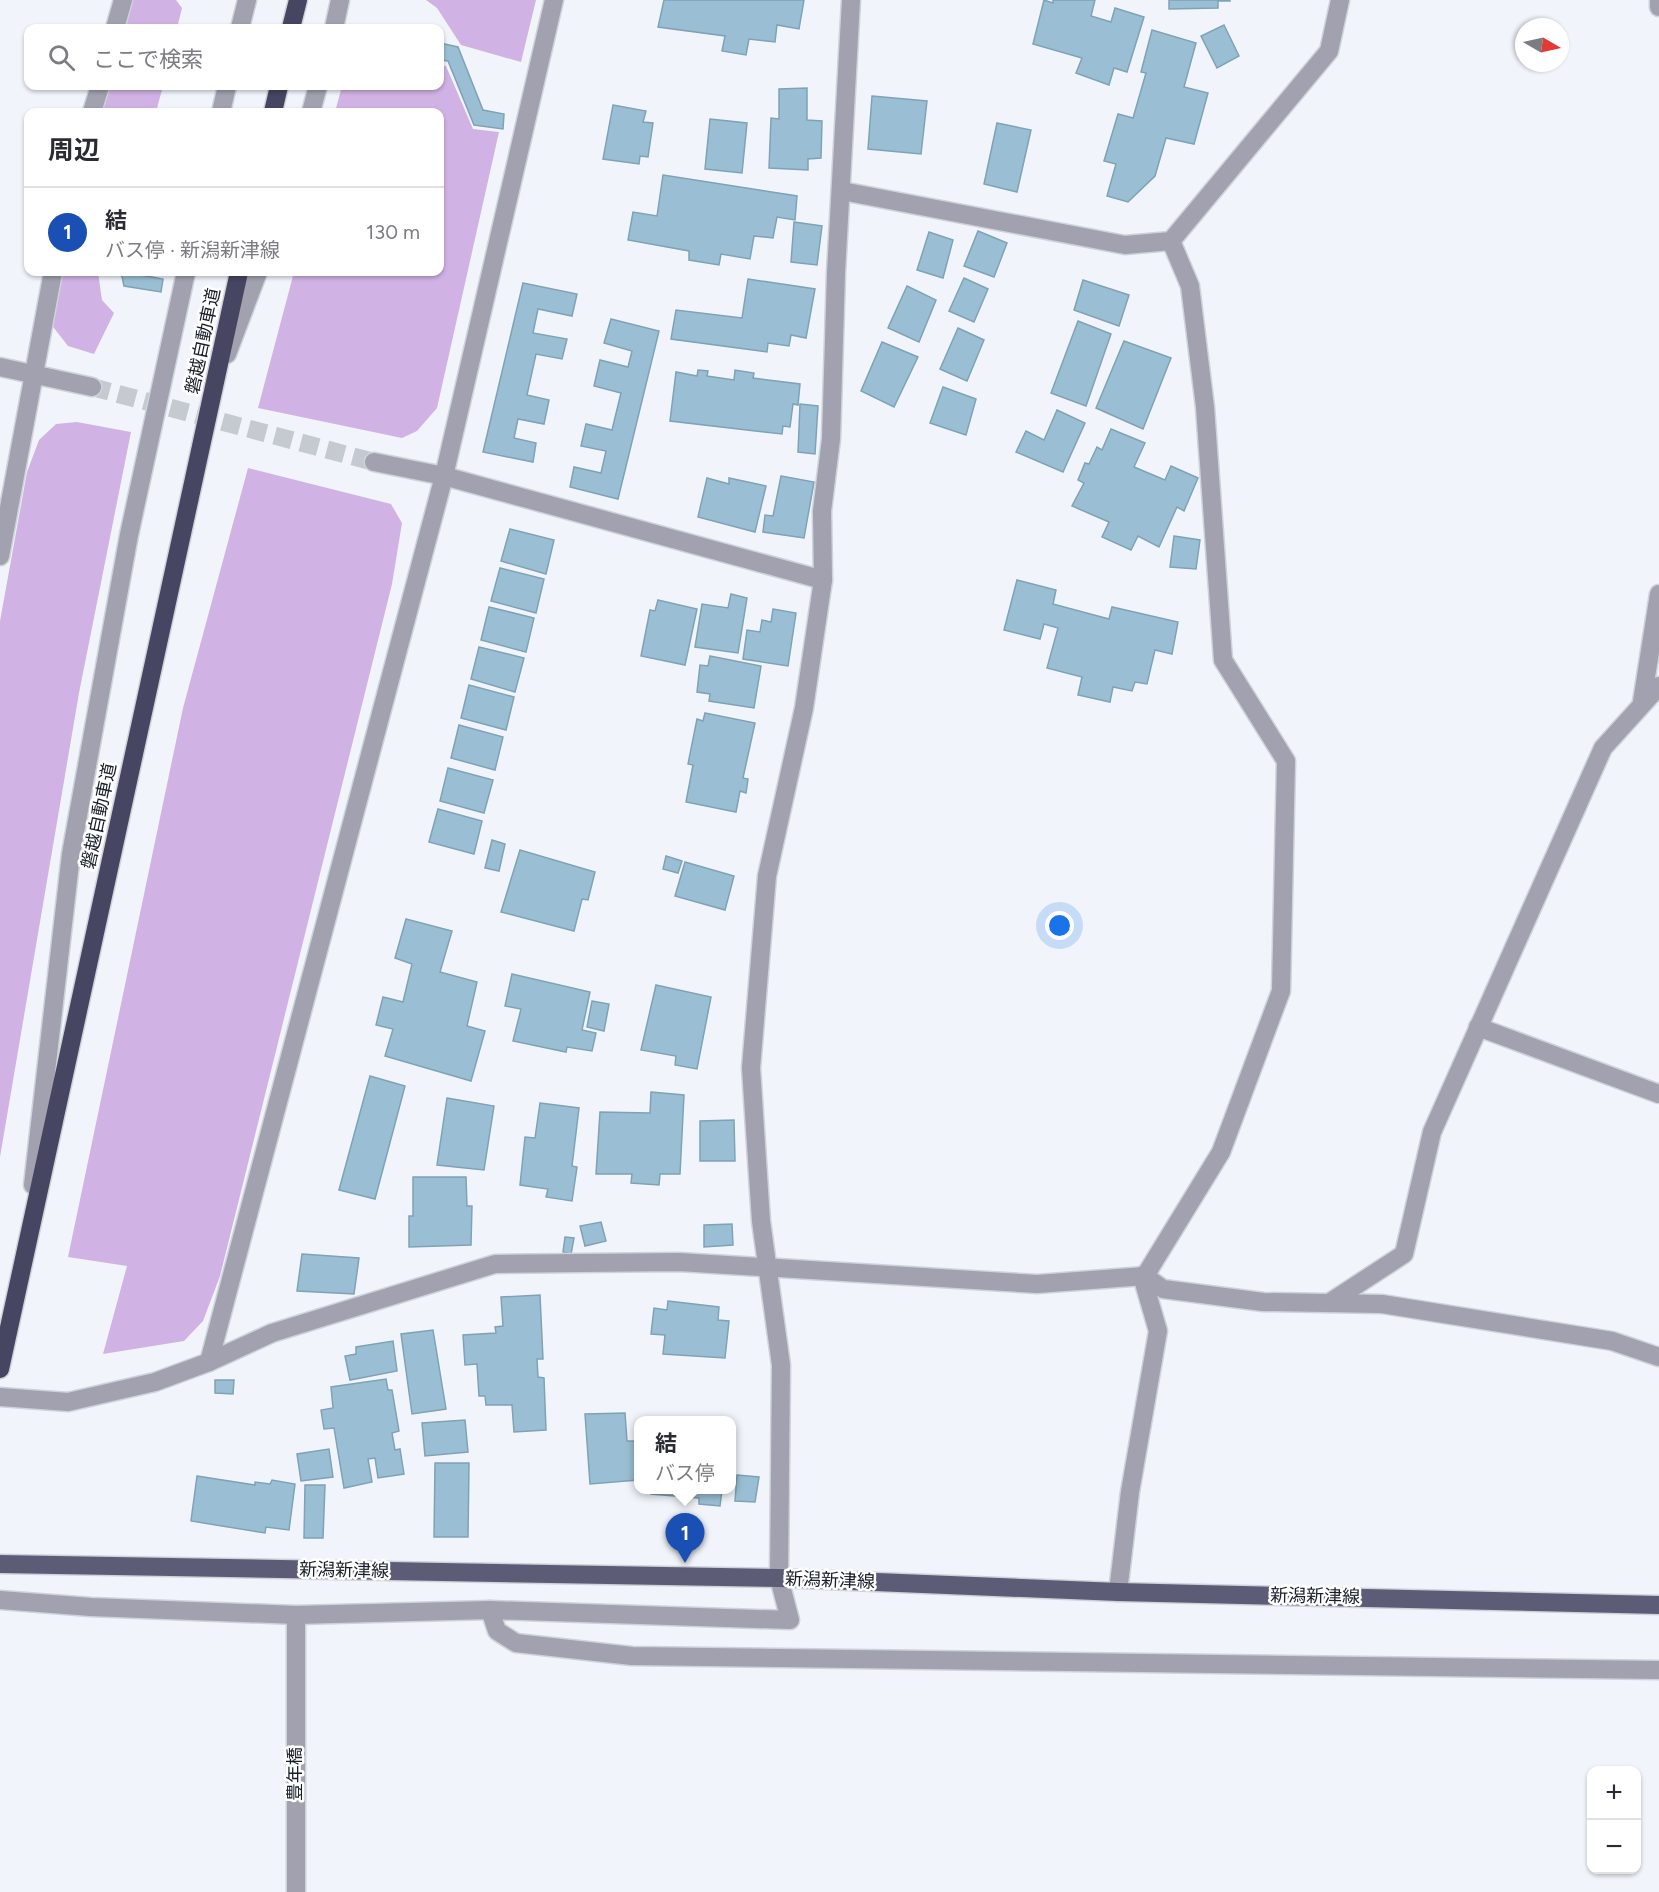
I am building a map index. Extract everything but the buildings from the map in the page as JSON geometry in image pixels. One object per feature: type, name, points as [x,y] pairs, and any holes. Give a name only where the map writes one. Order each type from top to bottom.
[{"type":"highway","points":[[292,24],[298,0]]},
{"type":"highway","points":[[274,108],[278,90]]},
{"type":"highway","name":"磐越自動車道","points":[[0,1369],[238,276]]},
{"type":"main road","name":"新潟新津線","points":[[0,1564],[779,1578],[1118,1592],[1659,1605]]},
{"type":"street","points":[[116,24],[123,0]]},
{"type":"street","points":[[241,24],[247,0]]},
{"type":"street","points":[[335,24],[340,0]]},
{"type":"street","points":[[209,1362],[444,476],[554,0]]},
{"type":"street","points":[[0,1600],[296,1615],[490,1610],[790,1620],[779,1578],[781,1365],[761,1221],[751,1068],[767,876],[804,708],[823,580],[822,511],[831,439],[836,273],[851,0]]},
{"type":"street","points":[[842,191],[1125,245],[1171,241],[1329,51],[1340,0]]},
{"type":"street","points":[[1659,0],[1659,7]]},
{"type":"street","points":[[93,108],[99,90]]},
{"type":"street","points":[[222,108],[226,90]]},
{"type":"street","points":[[312,108],[317,90]]},
{"type":"street","points":[[1118,1592],[1130,1492],[1158,1331],[1143,1276],[1221,1152],[1281,992],[1286,761],[1223,660],[1205,407],[1190,286],[1171,241]]},
{"type":"street","points":[[0,556],[32,374],[52,276]]},
{"type":"street","points":[[26,1246],[71,854],[129,535],[185,276]]},
{"type":"street","points":[[214,386],[256,276]]},
{"type":"street","points":[[0,367],[92,387]]},
{"type":"street","points":[[374,462],[444,476],[823,580]]},
{"type":"street","points":[[1642,702],[1659,594]]},
{"type":"street","points":[[1329,1303],[1404,1254],[1432,1132],[1603,748],[1642,702],[1659,686]]},
{"type":"street","points":[[1478,1027],[1659,1094]]},
{"type":"street","points":[[0,1397],[68,1402],[155,1382],[209,1362],[272,1333],[495,1264],[679,1262],[1037,1284],[1143,1276],[1163,1289],[1263,1302],[1382,1304],[1612,1341],[1659,1357]]},
{"type":"street","points":[[490,1610],[497,1631],[516,1643],[632,1656],[1659,1670]]},
{"type":"street","name":"豊年橋","points":[[296,1615],[296,1892]]},
{"type":"shaded area","points":[[132,0],[176,0],[182,8],[178,24],[125,24]]},
{"type":"shaded area","points":[[426,0],[536,0],[521,62],[461,45],[437,8]]},
{"type":"shaded area","points":[[444,66],[473,129],[499,132],[437,408],[417,431],[402,438],[258,408],[293,276],[444,276],[444,108],[336,108],[341,90],[444,90]]},
{"type":"shaded area","points":[[108,90],[162,90],[157,108],[103,108]]},
{"type":"shaded area","points":[[60,276],[99,276],[102,300],[114,313],[94,354],[68,346],[50,323]]},
{"type":"shaded area","points":[[77,422],[131,432],[79,693],[0,1157],[0,621],[27,472],[39,440],[56,424]]},
{"type":"shaded area","points":[[248,468],[391,504],[402,523],[392,584],[220,1276],[203,1321],[184,1341],[103,1354],[127,1266],[68,1257],[183,708]]},
{"type":"tunnel","points":[[92,387],[374,462]]},
{"type":"place","name":"結","points":[[685,1563]]}]
